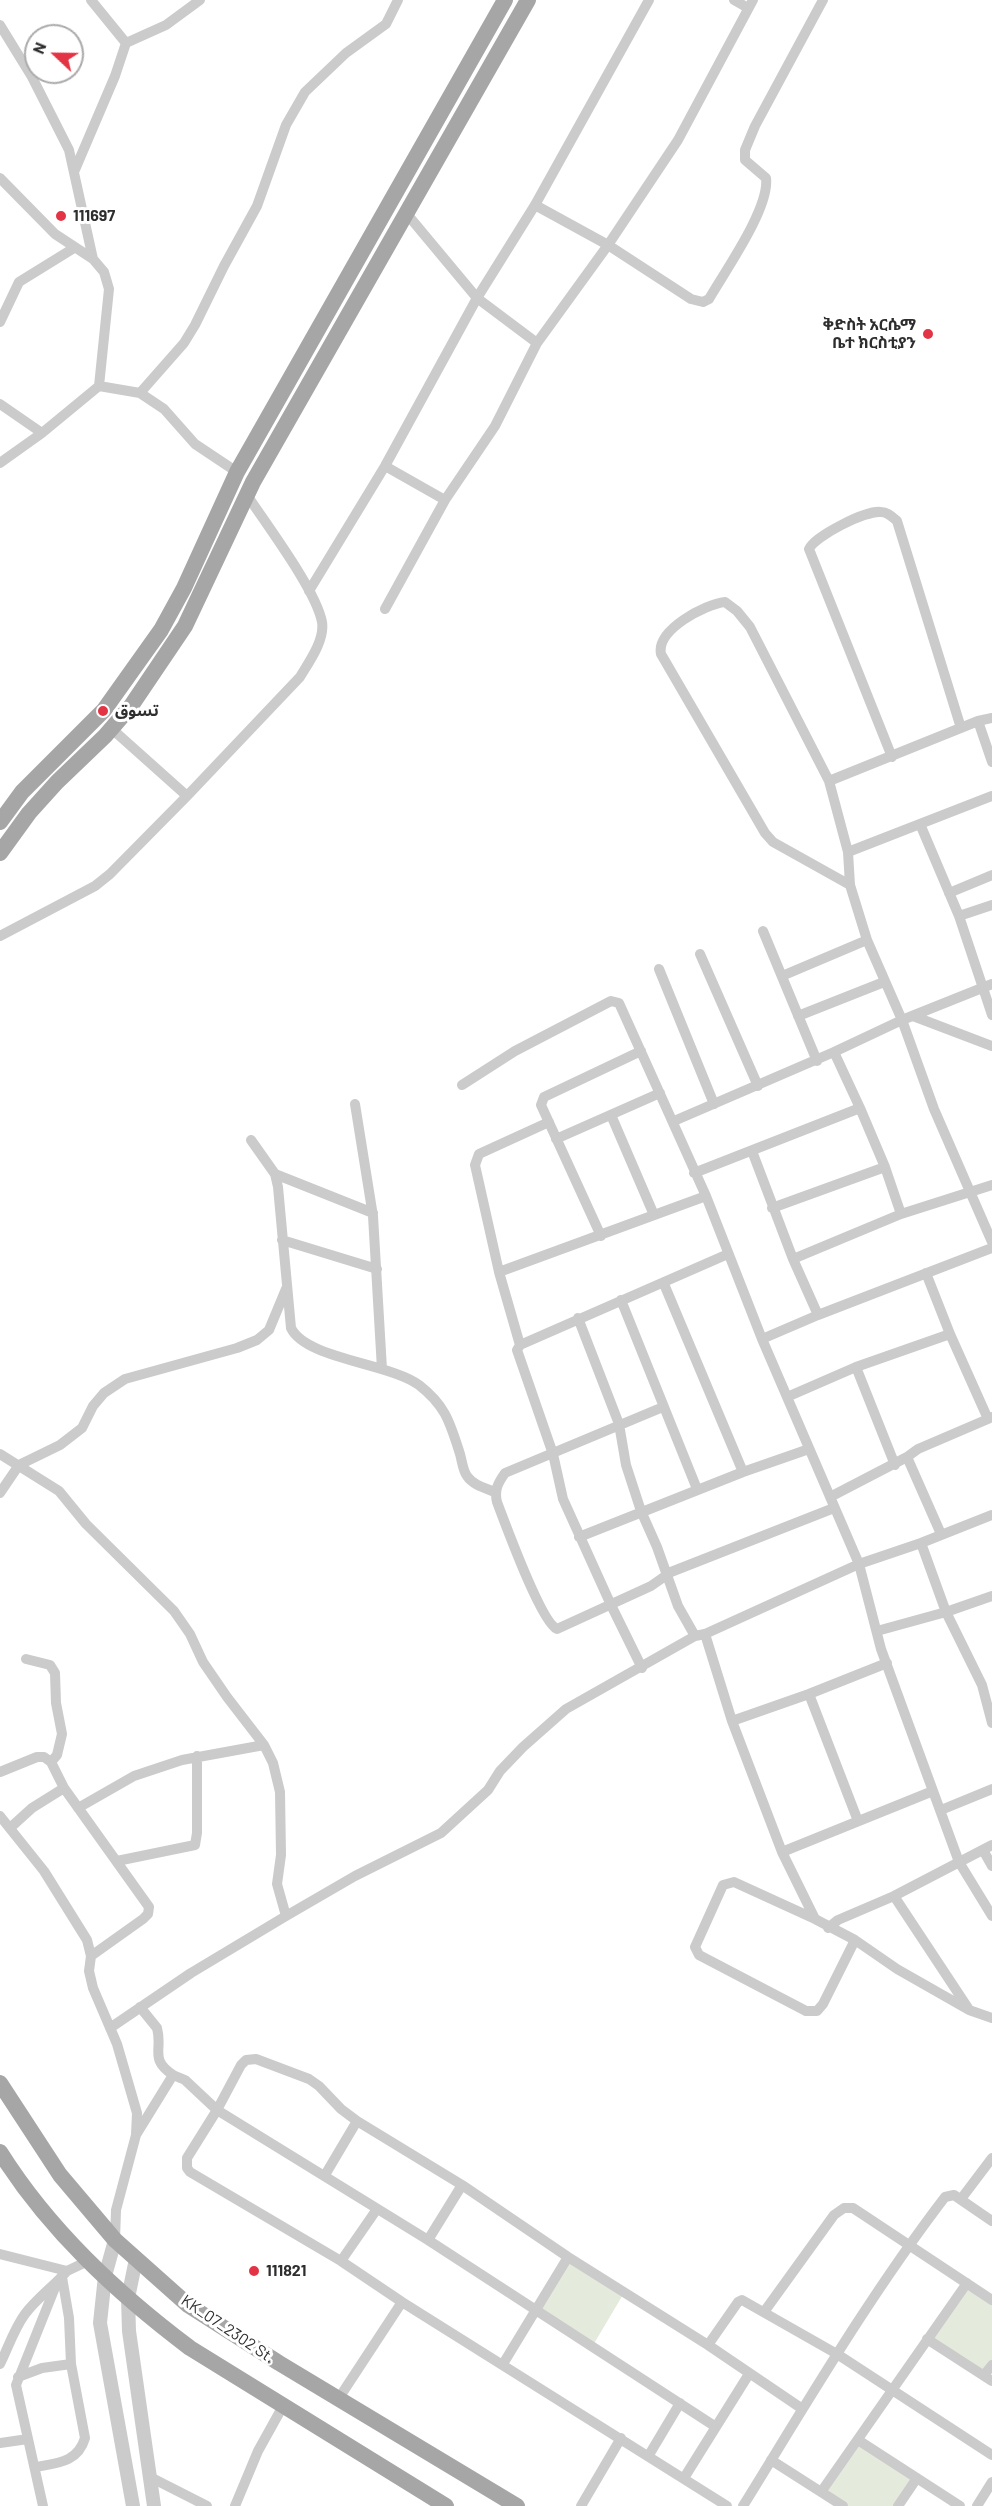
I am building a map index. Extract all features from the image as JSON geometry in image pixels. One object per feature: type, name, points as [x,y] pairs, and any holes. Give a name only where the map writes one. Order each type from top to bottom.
[{"type":"main road","points":[[0,822],[22,792],[104,710],[162,630],[184,588],[237,472],[505,0]]},
{"type":"main road","points":[[0,853],[57,782],[112,729],[148,683],[185,626],[247,495],[528,0]]},
{"type":"main road","name":"KK_07_2302 St.","points":[[0,2084],[60,2175],[115,2240],[188,2305],[262,2353],[517,2506]]},
{"type":"main road","points":[[0,2152],[28,2194],[88,2261],[128,2298],[190,2348],[446,2506]]},
{"type":"street","points":[[91,0],[126,43]]},
{"type":"street","points":[[74,172],[115,76],[126,43],[166,25],[200,0]]},
{"type":"street","points":[[140,393],[184,342],[195,325],[257,206],[286,125],[305,92],[346,53],[386,24],[398,0]]},
{"type":"street","points":[[309,591],[385,466],[477,298],[535,205],[649,0]]},
{"type":"street","points":[[385,609],[445,500],[484,444],[537,343],[608,245],[678,140],[750,4],[734,0]]},
{"type":"street","points":[[535,205],[608,245],[691,299],[703,302],[709,299],[758,215],[765,196],[766,178],[745,160],[754,126],[823,0]]},
{"type":"street","points":[[0,25],[32,77],[69,150],[93,259]]},
{"type":"street","points":[[0,178],[55,234],[93,259],[104,272],[109,289],[99,387],[0,463]]},
{"type":"street","points":[[407,214],[477,298],[537,343]]},
{"type":"street","points":[[0,322],[19,282],[74,248]]},
{"type":"street","points":[[99,387],[140,393],[164,409],[195,444],[237,472]]},
{"type":"street","points":[[0,404],[42,433]]},
{"type":"street","points":[[385,466],[445,500]]},
{"type":"street","points":[[0,936],[95,886],[187,796],[300,677],[311,658],[321,636],[322,622],[309,591],[247,495]]},
{"type":"street","points":[[892,757],[809,549],[815,540],[870,512],[882,511],[890,514],[897,521],[961,728]]},
{"type":"street","points":[[850,885],[773,842],[765,833],[661,654],[660,648],[668,632],[707,605],[725,602],[750,627],[829,781],[848,852],[850,885],[867,940],[884,982],[908,1018],[934,1109],[992,1242]]},
{"type":"street","points":[[829,781],[978,721],[992,718]]},
{"type":"street","points":[[978,721],[992,762]]},
{"type":"street","points":[[112,729],[187,796]]},
{"type":"street","points":[[848,852],[992,796]]},
{"type":"street","points":[[920,824],[988,986],[992,1015]]},
{"type":"street","points":[[949,893],[992,874]]},
{"type":"street","points":[[959,916],[992,905]]},
{"type":"street","points":[[763,931],[817,1061]]},
{"type":"street","points":[[782,976],[867,940]]},
{"type":"street","points":[[700,954],[758,1086]]},
{"type":"street","points":[[659,969],[714,1104]]},
{"type":"street","points":[[798,1016],[884,982]]},
{"type":"street","points":[[674,1121],[817,1061],[908,1018],[988,986]]},
{"type":"street","points":[[462,1085],[515,1051],[611,1001],[619,1003],[674,1121],[762,1339],[859,1564],[887,1663],[959,1862],[992,1916]]},
{"type":"street","points":[[908,1018],[992,1046]]},
{"type":"street","points":[[601,1236],[541,1105],[544,1096],[641,1051]]},
{"type":"street","points":[[834,1052],[885,1167],[902,1214]]},
{"type":"street","points":[[556,1139],[660,1093]]},
{"type":"street","points":[[355,1104],[373,1213],[382,1369]]},
{"type":"street","points":[[694,1173],[860,1108]]},
{"type":"street","points":[[611,1115],[654,1215]]},
{"type":"street","points":[[549,1122],[478,1154],[475,1165],[499,1272],[520,1345],[518,1350],[554,1454],[563,1498],[579,1537],[642,1668]]},
{"type":"street","points":[[251,1140],[275,1174],[278,1187],[286,1288],[291,1328],[296,1338],[308,1346],[382,1369],[416,1383],[437,1400],[448,1416],[467,1476],[477,1485],[495,1492]]},
{"type":"street","points":[[752,1151],[772,1208],[818,1315]]},
{"type":"street","points":[[772,1208],[885,1167]]},
{"type":"street","points":[[275,1174],[373,1213]]},
{"type":"street","points":[[794,1259],[902,1214],[992,1185]]},
{"type":"street","points":[[499,1272],[706,1196]]},
{"type":"street","points":[[282,1240],[377,1269]]},
{"type":"street","points":[[762,1339],[992,1248]]},
{"type":"street","points":[[520,1345],[578,1318],[664,1284],[728,1254]]},
{"type":"street","points":[[830,1497],[895,1465],[918,1449],[990,1418],[950,1334],[926,1273]]},
{"type":"street","points":[[664,1284],[743,1472]]},
{"type":"street","points":[[0,1493],[19,1465],[60,1445],[82,1428],[93,1406],[104,1393],[125,1379],[237,1348],[257,1340],[269,1330],[286,1288]]},
{"type":"street","points":[[621,1300],[698,1490]]},
{"type":"street","points":[[578,1318],[619,1424],[626,1464],[641,1511],[657,1547],[678,1606],[700,1635],[782,1852],[815,1919]]},
{"type":"street","points":[[787,1397],[856,1367],[950,1334]]},
{"type":"street","points":[[856,1367],[895,1465]]},
{"type":"street","points":[[663,1407],[505,1473],[495,1492],[496,1502],[539,1604],[552,1627],[557,1629],[611,1605],[651,1586],[666,1575],[714,1554],[834,1508]]},
{"type":"street","points":[[579,1537],[641,1511],[809,1449]]},
{"type":"street","points":[[0,1454],[59,1491],[86,1524],[174,1611],[190,1634],[203,1662],[264,1745],[273,1763],[280,1792],[281,1855],[276,1884],[286,1916]]},
{"type":"street","points":[[907,1457],[941,1534]]},
{"type":"street","points":[[110,2028],[191,1973],[286,1916],[355,1876],[441,1833],[488,1790],[500,1771],[544,1727],[566,1709],[700,1635],[859,1564],[921,1544],[992,1515]]},
{"type":"street","points":[[921,1544],[946,1612],[987,1683],[992,1723]]},
{"type":"street","points":[[877,1631],[946,1612],[992,1596]]},
{"type":"street","points":[[26,1659],[50,1665],[55,1673],[56,1703],[62,1734],[57,1755],[51,1762]]},
{"type":"street","points":[[732,1721],[887,1663]]},
{"type":"street","points":[[809,1694],[858,1821]]},
{"type":"street","points":[[78,1808],[134,1776],[197,1756],[264,1745]]},
{"type":"street","points":[[117,1862],[195,1845],[197,1756]]},
{"type":"street","points":[[0,1772],[38,1757],[44,1757],[51,1762],[64,1788],[149,1907],[148,1914],[91,1956]]},
{"type":"street","points":[[10,1828],[32,1808],[64,1788]]},
{"type":"street","points":[[941,1810],[992,1789]]},
{"type":"street","points":[[782,1852],[933,1791]]},
{"type":"street","points":[[0,1816],[50,1881],[87,1941],[91,1956],[89,1971],[93,1988],[117,2043],[137,2114],[136,2136],[116,2210],[115,2240],[105,2276],[100,2324],[133,2506]]},
{"type":"street","points":[[828,1928],[838,1920],[894,1896],[988,1848],[992,1866]]},
{"type":"street","points":[[855,1941],[823,2004],[817,2011],[812,2012],[796,2006],[696,1951],[696,1943],[723,1885],[726,1882],[734,1882],[815,1919],[855,1941],[897,1969],[969,2010],[992,2018]]},
{"type":"street","points":[[894,1896],[969,2010]]},
{"type":"street","points":[[141,2007],[158,2028],[157,2056],[160,2065],[173,2075],[185,2080],[217,2110],[428,2240],[716,2427]]},
{"type":"street","points":[[727,2506],[340,2261],[187,2168],[187,2158],[217,2110],[241,2065],[246,2060],[256,2059],[309,2079],[320,2086],[341,2109],[357,2121],[462,2185],[568,2257],[708,2345],[801,2408]]},
{"type":"street","points":[[136,2136],[173,2075]]},
{"type":"street","points":[[325,2175],[357,2121]]},
{"type":"street","points":[[961,2199],[992,2158]]},
{"type":"street","points":[[428,2240],[462,2185]]},
{"type":"street","points":[[743,2506],[801,2408],[909,2244],[945,2197],[954,2194],[992,2221]]},
{"type":"street","points":[[764,2312],[834,2215],[844,2208],[853,2208],[992,2300]]},
{"type":"street","points":[[340,2261],[377,2209]]},
{"type":"street","points":[[0,2254],[62,2278]]},
{"type":"street","points":[[502,2364],[568,2257]]},
{"type":"street","points":[[136,2259],[128,2298],[131,2349],[154,2506]]},
{"type":"street","points":[[0,2364],[24,2316],[38,2299],[62,2278],[88,2261]]},
{"type":"street","points":[[36,2467],[67,2461],[75,2457],[82,2447],[84,2438],[71,2364],[69,2318],[62,2278]]},
{"type":"street","points":[[44,2506],[17,2396],[18,2377],[62,2278]]},
{"type":"street","points":[[821,2492],[967,2283]]},
{"type":"street","points":[[708,2345],[738,2302],[742,2300],[837,2354],[992,2455]]},
{"type":"street","points":[[339,2398],[402,2302]]},
{"type":"street","points":[[927,2339],[988,2378],[992,2365]]},
{"type":"street","points":[[18,2377],[42,2368],[71,2364]]},
{"type":"street","points":[[684,2478],[749,2374]]},
{"type":"street","points":[[649,2456],[680,2403]]},
{"type":"street","points":[[235,2506],[258,2451],[283,2406]]},
{"type":"street","points":[[581,2506],[621,2438]]},
{"type":"street","points":[[0,2443],[28,2439]]},
{"type":"street","points":[[858,2440],[960,2506]]},
{"type":"street","points":[[771,2460],[843,2506]]},
{"type":"street","points":[[148,2476],[207,2506]]},
{"type":"street","points":[[898,2506],[917,2478]]},
{"type":"street","points":[[976,2506],[992,2482]]},
{"type":"green space","points":[[568,2257],[624,2293],[592,2347],[535,2310]]},
{"type":"green space","points":[[967,2283],[992,2300],[992,2365],[984,2375],[927,2339]]},
{"type":"green space","points":[[858,2440],[917,2478],[898,2506],[843,2506],[821,2492]]},
{"type":"place","name":"111697","points":[[61,216]]},
{"type":"place","name":"ቅድስት አርሴማ ቤተ ክርስቲያን","points":[[928,334]]},
{"type":"place","name":"تسوق","points":[[103,711]]},
{"type":"place","name":"111821","points":[[254,2271]]}]
